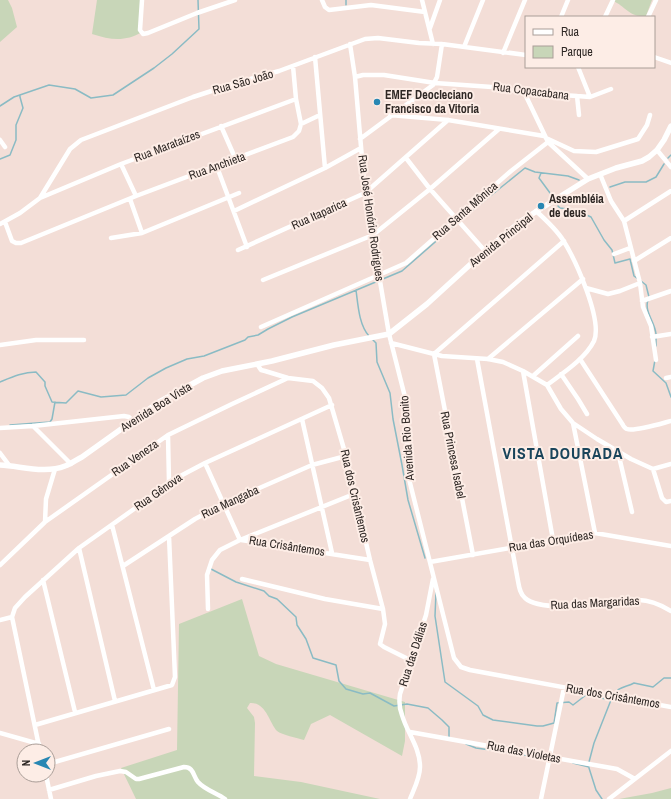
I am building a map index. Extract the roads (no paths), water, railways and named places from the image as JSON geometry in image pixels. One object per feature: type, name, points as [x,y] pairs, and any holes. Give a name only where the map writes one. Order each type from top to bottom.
[{"type":"street","points":[[142,0],[141,33],[148,33],[197,13],[235,0]]},
{"type":"street","points":[[322,0],[326,9],[331,10],[371,5],[425,12]]},
{"type":"street","points":[[422,0],[433,44]]},
{"type":"street","points":[[430,29],[440,0]]},
{"type":"street","points":[[464,47],[483,0]]},
{"type":"street","points":[[503,53],[525,0]]},
{"type":"street","points":[[561,16],[568,0]]},
{"type":"street","points":[[605,16],[613,0]]},
{"type":"street","points":[[648,16],[656,0]]},
{"type":"street","name":"Rua São João","points":[[2,223],[40,198],[70,149],[81,140],[193,97],[279,71],[350,44],[371,38],[442,44],[525,55]]},
{"type":"street","name":"Rua José Honório Rodrigues","points":[[350,44],[365,193],[389,334]]},
{"type":"street","points":[[360,138],[435,83],[442,44]]},
{"type":"street","points":[[315,57],[325,168]]},
{"type":"street","points":[[655,57],[671,63]]},
{"type":"street","points":[[293,66],[296,99],[301,124],[320,115]]},
{"type":"street","points":[[578,68],[590,97]]},
{"type":"street","name":"Rua Copacabana","points":[[354,77],[363,74],[384,75],[435,83],[492,86],[524,92],[590,97],[611,89]]},
{"type":"street","points":[[524,92],[546,139],[588,179]]},
{"type":"street","points":[[576,96],[579,115]]},
{"type":"street","name":"Rua Marataízes","points":[[40,198],[121,164],[296,99]]},
{"type":"street","points":[[390,115],[448,120],[499,129],[546,139],[574,151],[596,152],[638,139],[647,125],[650,115]]},
{"type":"street","name":"Rua Itaparica","points":[[238,250],[365,193],[448,120]]},
{"type":"street","name":"Rua Anchieta","points":[[2,223],[12,241],[21,243],[136,196],[236,160],[293,137],[297,134],[301,124]]},
{"type":"street","points":[[221,126],[236,160]]},
{"type":"street","name":"Avenida Principal","points":[[389,334],[415,314],[520,221],[588,179],[642,161],[652,155],[664,140],[671,126]]},
{"type":"street","points":[[263,280],[373,235],[430,189],[499,129]]},
{"type":"street","name":"Rua Santa Mônica","points":[[261,327],[406,264],[546,139]]},
{"type":"street","points":[[0,140],[5,147]]},
{"type":"street","points":[[234,211],[325,168],[361,148]]},
{"type":"street","points":[[657,150],[671,167]]},
{"type":"street","points":[[406,158],[430,189],[485,251]]},
{"type":"street","points":[[121,164],[136,196]]},
{"type":"street","points":[[216,167],[247,247]]},
{"type":"street","points":[[600,174],[611,201],[624,221],[640,283],[642,301],[651,326],[656,360]]},
{"type":"street","points":[[624,221],[671,191]]},
{"type":"street","points":[[111,238],[142,233],[239,193]]},
{"type":"street","points":[[130,199],[142,233]]},
{"type":"street","points":[[536,211],[564,241],[583,279],[595,318],[596,334],[592,344],[580,359],[547,385]]},
{"type":"street","points":[[634,261],[671,238]]},
{"type":"street","points":[[434,354],[564,241]]},
{"type":"street","points":[[614,254],[630,248]]},
{"type":"street","points":[[488,359],[583,279]]},
{"type":"street","points":[[586,288],[608,294],[640,283]]},
{"type":"street","points":[[642,301],[671,291]]},
{"type":"street","name":"Avenida Rio Bonito","points":[[389,334],[406,401],[408,475],[434,575]]},
{"type":"street","name":"Avenida Boa Vista","points":[[0,465],[45,470],[55,469],[71,464],[158,402],[203,378],[222,371],[272,362],[334,344],[389,334]]},
{"type":"street","points":[[652,337],[671,334]]},
{"type":"street","points":[[533,376],[578,336]]},
{"type":"street","points":[[0,346],[36,340],[84,340]]},
{"type":"street","points":[[391,343],[434,354],[488,359],[503,362],[533,376],[547,385],[561,409],[573,423],[618,452],[653,469],[671,464]]},
{"type":"street","name":"Rua Princesa Isabel","points":[[434,354],[472,555]]},
{"type":"street","name":"Rua das Margaridas","points":[[477,359],[520,590],[525,598],[530,602],[539,605],[553,606],[639,600],[656,603],[671,611]]},
{"type":"street","points":[[580,359],[622,425],[627,429],[632,430],[671,421]]},
{"type":"street","name":"Rua dos Crisântemos","points":[[257,364],[261,370],[288,378],[308,380],[318,384],[326,392],[332,405],[346,456],[370,560],[383,608],[385,624],[380,644],[410,660]]},
{"type":"street","points":[[523,371],[553,540]]},
{"type":"street","points":[[561,374],[586,414]]},
{"type":"street","name":"Rua Veneza","points":[[0,565],[45,522],[168,436],[288,378]]},
{"type":"street","name":"Rua Gênova","points":[[12,617],[18,603],[79,548],[151,497],[169,482],[205,463],[332,405]]},
{"type":"street","points":[[0,428],[124,416],[129,417],[132,420]]},
{"type":"street","points":[[302,419],[332,553]]},
{"type":"street","points":[[573,423],[595,533]]},
{"type":"street","points":[[33,426],[71,464]]},
{"type":"street","points":[[168,436],[169,482]]},
{"type":"street","points":[[618,452],[632,512]]},
{"type":"street","points":[[0,453],[9,465]]},
{"type":"street","name":"Rua Mangaba","points":[[123,566],[195,518],[223,504],[312,465],[346,456]]},
{"type":"street","name":"Rua Crisântemos","points":[[205,463],[240,540],[370,560]]},
{"type":"street","points":[[45,522],[46,499],[55,469]]},
{"type":"street","points":[[653,469],[662,498],[666,502],[671,501]]},
{"type":"street","points":[[208,609],[206,583],[209,567],[215,555],[220,550],[240,540],[354,494]]},
{"type":"street","points":[[112,525],[154,690]]},
{"type":"street","name":"Rua das Orquídeas","points":[[431,564],[512,547],[595,533],[671,546]]},
{"type":"street","points":[[35,725],[75,712],[172,685],[175,677],[169,536]]},
{"type":"street","points":[[79,548],[115,701]]},
{"type":"street","name":"Rua dos Crisântemos","points":[[434,575],[454,658],[461,667],[564,688],[671,707]]},
{"type":"street","name":"Rua das Dálias","points":[[410,799],[418,779],[420,766],[417,750],[402,717],[399,702],[402,684],[426,615],[434,575]]},
{"type":"street","points":[[242,579],[325,599],[383,608]]},
{"type":"street","points":[[43,580],[75,712]]},
{"type":"street","points":[[0,620],[12,617],[39,743]]},
{"type":"street","points":[[541,799],[564,688]]},
{"type":"street","points":[[56,762],[169,729]]},
{"type":"street","points":[[0,732],[36,743]]},
{"type":"street","name":"Rua das Violetas","points":[[410,732],[617,768],[635,779]]},
{"type":"street","points":[[609,799],[671,751]]},
{"type":"street","points":[[49,790],[120,771],[126,772],[136,779],[139,779],[189,767],[199,782],[225,799]]},
{"type":"street","points":[[48,783],[51,799]]},
{"type":"waterway","points":[[0,106],[14,97],[49,85],[75,89],[91,98],[113,95],[154,68],[172,54],[199,29],[198,0]]},
{"type":"waterway","points":[[346,0],[346,5]]},
{"type":"waterway","points":[[0,159],[10,155],[16,140],[16,125],[23,108],[20,95]]},
{"type":"waterway","points":[[668,158],[671,155]]},
{"type":"waterway","points":[[610,187],[625,182],[646,182],[656,177],[664,164]]},
{"type":"waterway","points":[[463,218],[525,168],[535,172],[568,176],[579,180]]},
{"type":"waterway","points":[[541,173],[539,178],[553,197]]},
{"type":"waterway","points":[[558,206],[560,208],[575,210],[591,217],[604,240],[612,250],[615,263],[630,259],[634,276],[638,279]]},
{"type":"waterway","points":[[0,382],[22,374],[36,372],[45,382],[45,386],[52,402],[66,403],[78,391],[101,397],[126,395],[148,378],[166,368],[187,359],[204,356],[245,340],[248,337],[258,335],[292,317],[402,271],[458,222]]},
{"type":"waterway","points":[[641,281],[646,285],[649,297]]},
{"type":"waterway","points":[[356,290],[361,321],[369,336]]},
{"type":"waterway","points":[[648,300],[647,309],[656,334]]},
{"type":"waterway","points":[[656,338],[656,346]]},
{"type":"waterway","points":[[372,339],[376,343],[377,362],[390,393],[393,419],[408,500],[425,558]]},
{"type":"waterway","points":[[655,360],[653,371],[666,383],[671,397]]},
{"type":"waterway","points":[[10,425],[50,422],[52,419],[55,402]]},
{"type":"waterway","points":[[211,569],[236,582],[264,591],[269,596],[277,599],[296,617],[297,625],[306,639],[313,658],[336,665],[339,681],[346,689],[363,694],[370,693],[394,706],[407,704],[428,708],[449,727],[449,737]]},
{"type":"waterway","points":[[436,592],[435,616],[445,682],[478,706],[483,715],[493,720],[543,726],[554,723],[557,703],[569,702],[573,705],[586,695],[611,700]]},
{"type":"waterway","points":[[614,695],[617,690],[634,683],[653,687],[664,678],[671,678]]},
{"type":"waterway","points":[[589,762],[594,743],[611,700]]},
{"type":"waterway","points":[[466,744],[476,748],[532,756]]},
{"type":"waterway","points":[[573,763],[589,767]]},
{"type":"waterway","points":[[589,768],[596,790],[602,799]]},
{"type":"place","name":"EMEF Deocleciano Francisco da Vitoria","points":[[377,102]]},
{"type":"place","name":"Assembléia de deus","points":[[541,206]]},
{"type":"district","name":"VISTA DOURADA","points":[[563,453]]}]
